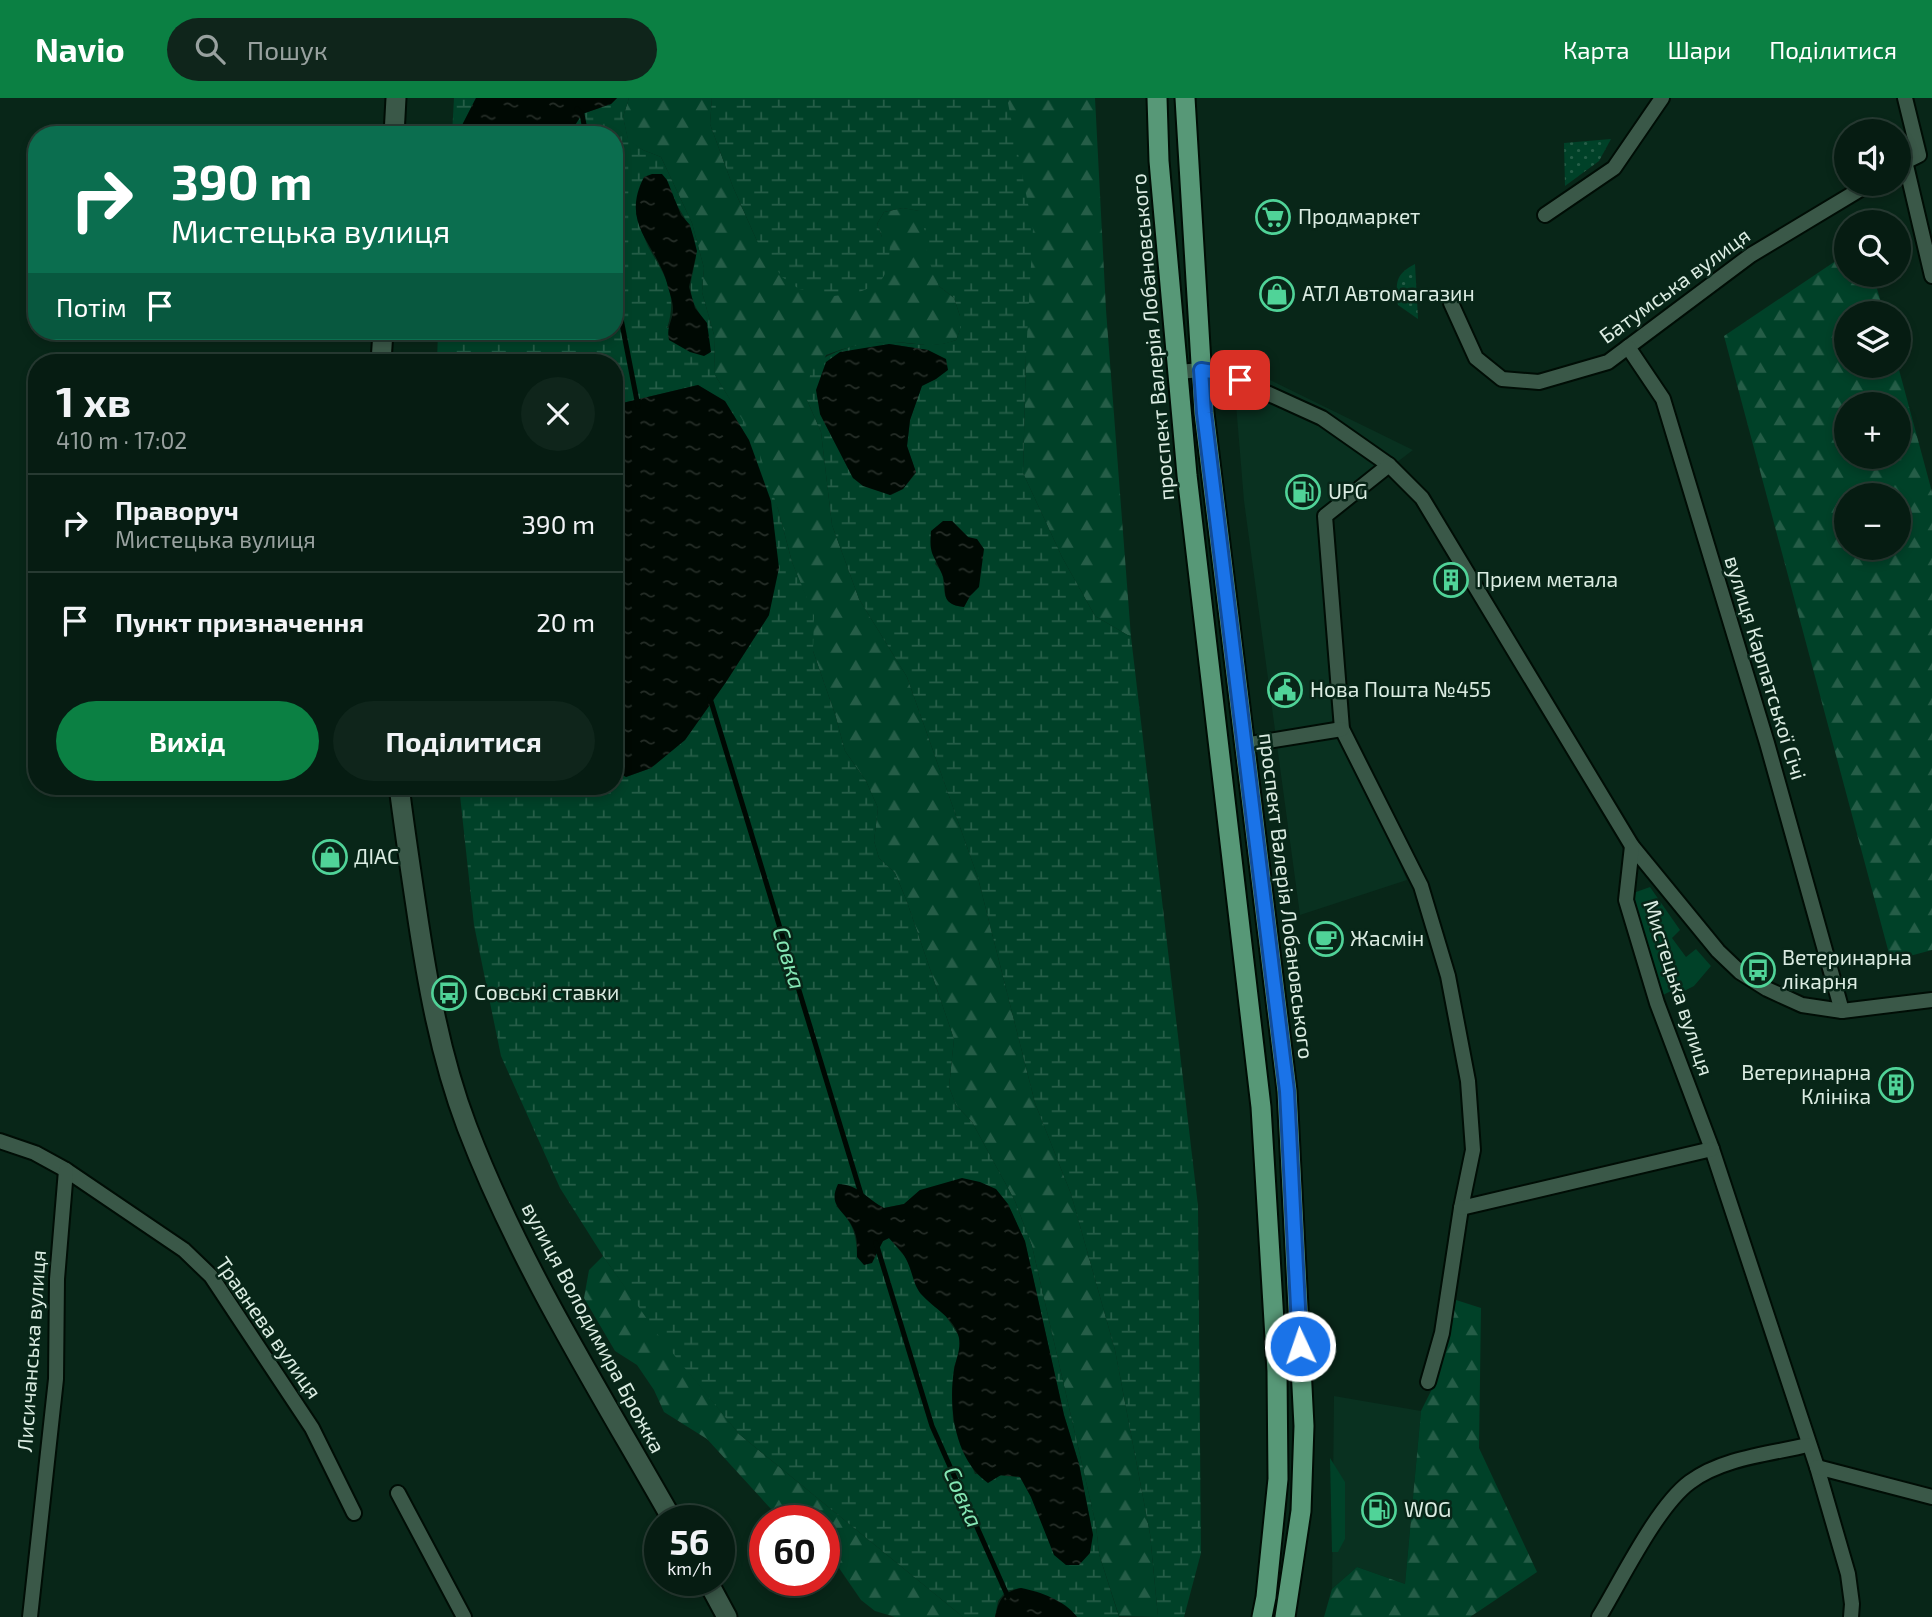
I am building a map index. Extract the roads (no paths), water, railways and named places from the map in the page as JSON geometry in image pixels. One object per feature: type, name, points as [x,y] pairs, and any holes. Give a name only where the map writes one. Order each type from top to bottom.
[{"type":"main road","points":[[395,126],[397,98]]},
{"type":"main road","name":"проспект Валерія Лобановського","points":[[1157,98],[1187,475],[1261,1107],[1277,1371],[1278,1438],[1278,1479],[1262,1617]]},
{"type":"main road","name":"проспект Валерія Лобановського","points":[[1185,98],[1205,426],[1287,1091],[1303,1412],[1301,1511],[1285,1617]]},
{"type":"main road","name":"вулиця Володимира Брожка","points":[[400,795],[426,972],[443,1049],[467,1126],[543,1293],[664,1505]]},
{"type":"main road","points":[[715,1596],[727,1617]]},
{"type":"street","points":[[1545,215],[1614,167],[1657,109],[1662,98]]},
{"type":"street","points":[[1905,98],[1910,119]]},
{"type":"street","points":[[1911,122],[1919,155],[1911,159]]},
{"type":"street","name":"Батумська вулиця","points":[[1451,303],[1476,358],[1502,379],[1539,382],[1608,362],[1751,255],[1849,196]]},
{"type":"street","points":[[1911,196],[1932,276]]},
{"type":"street","name":"вулиця Карпатської Січі","points":[[1628,347],[1663,398],[1767,743],[1843,1011]]},
{"type":"street","points":[[1178,372],[1201,370],[1225,374],[1322,418],[1389,465],[1422,498],[1632,846],[1718,951],[1740,972],[1767,989],[1802,1005],[1843,1011],[1932,1000]]},
{"type":"street","points":[[1389,465],[1325,516],[1342,729],[1421,886],[1448,976],[1468,1081],[1474,1150],[1461,1208],[1442,1334],[1428,1382]]},
{"type":"street","points":[[1244,745],[1342,729]]},
{"type":"street","name":"Мистецька вулиця","points":[[1632,846],[1626,900],[1657,1003],[1712,1149],[1817,1467],[1848,1574],[1851,1617]]},
{"type":"street","name":"Травнева вулиця","points":[[0,1141],[35,1153],[66,1170],[184,1250],[211,1276],[312,1428],[354,1513]]},
{"type":"street","points":[[1461,1208],[1712,1149]]},
{"type":"street","name":"Лисичанська вулиця","points":[[30,1617],[56,1379],[57,1279],[66,1170]]},
{"type":"street","points":[[1600,1617],[1659,1517],[1690,1481],[1731,1462],[1808,1445]]},
{"type":"street","points":[[1817,1467],[1932,1497]]},
{"type":"street","points":[[398,1493],[464,1617]]},
{"type":"water","points":[[476,98],[617,98],[611,104],[582,114],[575,126],[462,126]]},
{"type":"water","points":[[662,174],[667,180],[681,215],[690,225],[697,251],[689,287],[695,308],[707,323],[711,352],[704,356],[690,352],[669,340],[668,331],[673,309],[671,298],[663,272],[638,222],[636,209],[637,194],[644,177]]},
{"type":"water","points":[[889,344],[928,350],[946,359],[948,370],[922,386],[910,420],[907,446],[916,472],[903,489],[890,495],[863,486],[853,478],[820,414],[816,390],[826,362],[840,352]]},
{"type":"water","points":[[698,385],[725,401],[749,440],[771,501],[779,568],[769,615],[685,740],[651,768],[626,777],[623,775],[623,403]]},
{"type":"water","points":[[943,521],[952,521],[968,537],[977,539],[984,549],[979,587],[964,607],[950,603],[947,599],[944,580],[931,550],[931,531]]},
{"type":"water","points":[[962,1178],[996,1189],[1008,1204],[1025,1241],[1064,1415],[1079,1464],[1093,1535],[1090,1553],[1079,1565],[1066,1565],[1054,1555],[1020,1477],[1001,1475],[988,1483],[968,1461],[956,1432],[953,1416],[952,1385],[959,1346],[957,1331],[918,1290],[906,1259],[889,1238],[883,1241],[872,1263],[864,1265],[857,1257],[853,1228],[838,1208],[835,1198],[838,1184],[851,1186],[884,1208],[904,1204],[920,1190]]},
{"type":"water","points":[[1021,1588],[1052,1598],[1066,1606],[1077,1617],[995,1617],[1003,1597]]},
{"type":"waterway","name":"Совка","points":[[577,109],[582,114],[584,126]]},
{"type":"waterway","name":"Совка","points":[[623,329],[638,406]]},
{"type":"waterway","name":"Совка","points":[[710,698],[861,1194]]},
{"type":"waterway","name":"Совка","points":[[876,1243],[932,1426],[1008,1597]]},
{"type":"place","name":"Продмаркет","points":[[1273,217]]},
{"type":"place","name":"АТЛ Автомагазин","points":[[1277,294]]},
{"type":"place","name":"UPG","points":[[1303,492]]},
{"type":"place","name":"Прием метала","points":[[1451,580]]},
{"type":"place","name":"Нова Пошта №455","points":[[1285,690]]},
{"type":"place","name":"ДІАС","points":[[330,857]]},
{"type":"place","name":"Жасмін","points":[[1326,939]]},
{"type":"place","name":"Ветеринарна лікарня","points":[[1758,970]]},
{"type":"place","name":"Совські ставки","points":[[449,993]]},
{"type":"place","name":"Ветеринарна Клініка","points":[[1896,1085]]},
{"type":"place","name":"WOG","points":[[1379,1510]]}]
